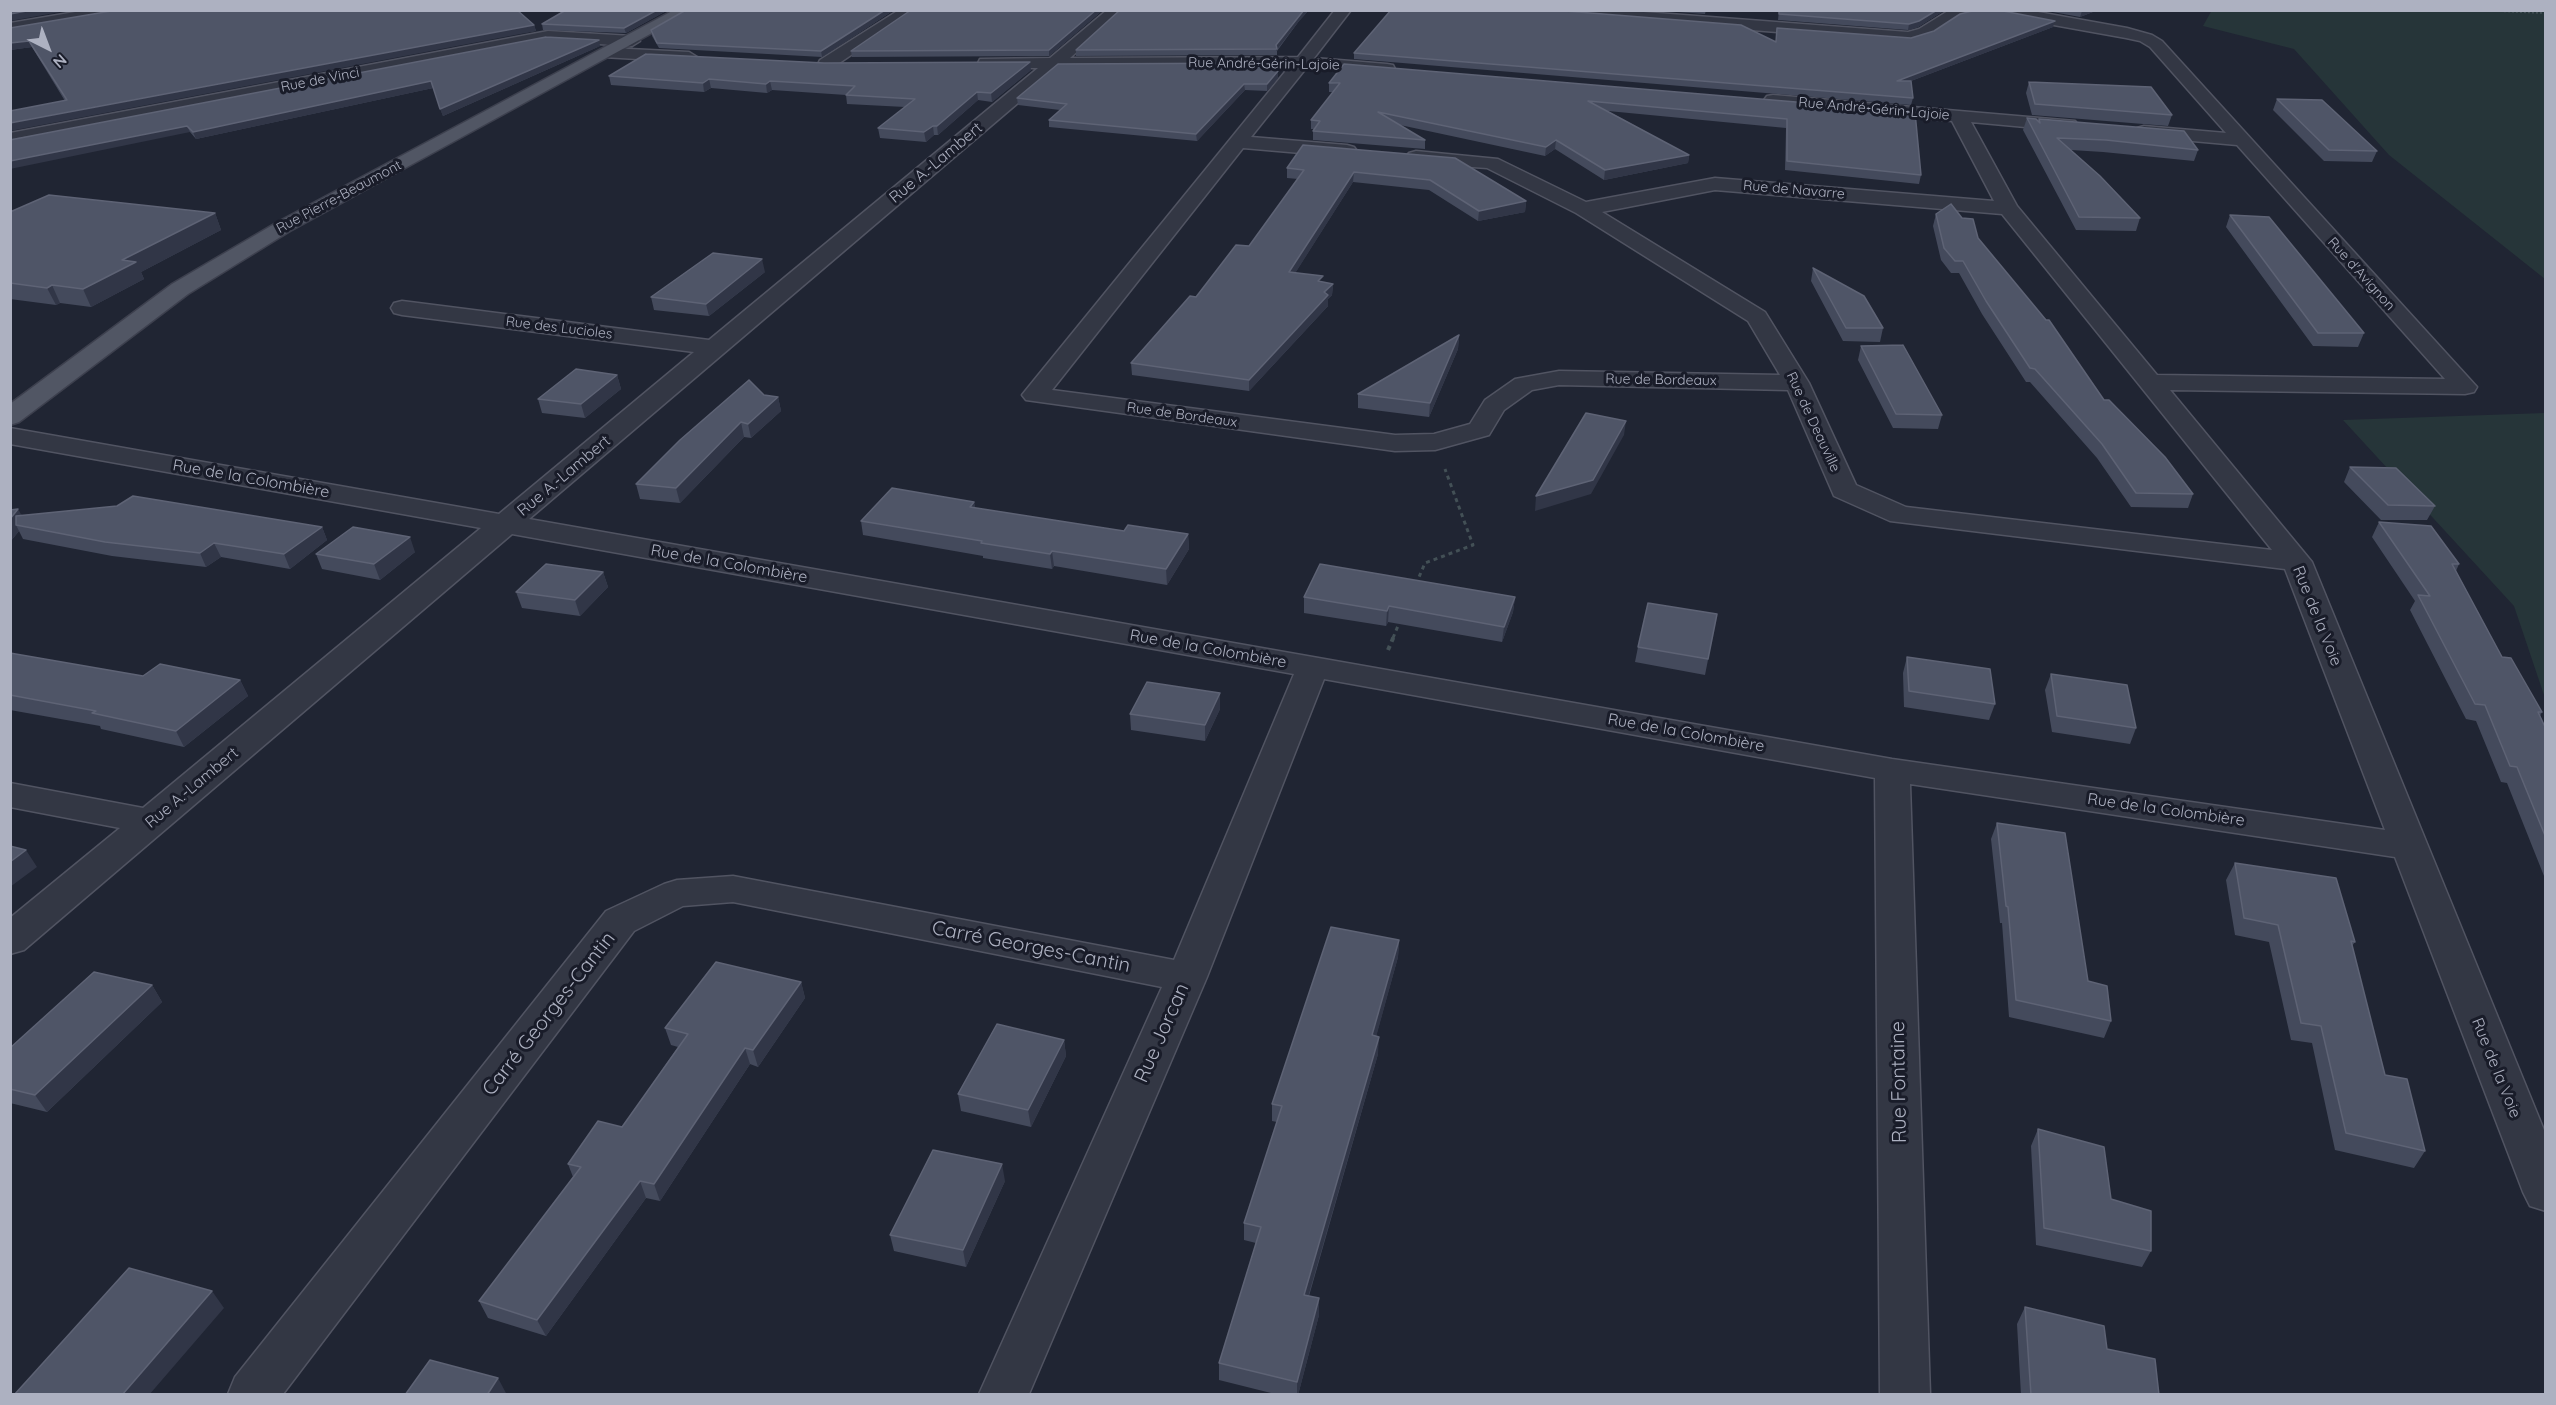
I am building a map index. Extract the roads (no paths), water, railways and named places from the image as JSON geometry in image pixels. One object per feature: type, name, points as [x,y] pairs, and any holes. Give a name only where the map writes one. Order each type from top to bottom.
[{"type":"main road","name":"Rue Pierre-Beaumont","points":[[10,417],[180,289],[226,261],[283,227],[687,10]]},
{"type":"street","points":[[10,28],[118,10]]},
{"type":"street","points":[[860,64],[820,63],[910,10]]},
{"type":"street","name":"Rue A.-Lambert","points":[[10,940],[1117,10]]},
{"type":"street","name":"Rue de Bordeaux","points":[[1344,10],[1035,395],[1395,443],[1435,442],[1480,429],[1494,405],[1524,384],[1559,378],[1797,383]]},
{"type":"street","points":[[1554,10],[1733,17],[1873,36],[1909,37],[1925,32],[1953,14],[1975,10]]},
{"type":"street","name":"Rue d'Avignon","points":[[1998,10],[2146,38],[2156,44],[2240,140],[2465,387],[2149,382]]},
{"type":"street","name":"Rue de Vinci","points":[[10,139],[548,36],[632,41]]},
{"type":"street","points":[[609,53],[700,58]]},
{"type":"street","name":"Rue André-Gérin-Lajoie","points":[[975,63],[1302,62],[1409,71]]},
{"type":"street","name":"Rue André-Gérin-Lajoie","points":[[1756,99],[2088,127]]},
{"type":"street","name":"Rue de la Voie","points":[[1959,116],[2008,208],[2297,562],[2546,1192]]},
{"type":"street","points":[[2123,130],[2240,140]]},
{"type":"street","points":[[1238,142],[1365,153]]},
{"type":"street","name":"Rue de Deauville","points":[[1399,155],[1491,163],[1583,209],[1757,317],[1797,383],[1844,490],[1900,515],[2297,562]]},
{"type":"street","name":"Rue de Navarre","points":[[1583,209],[1715,184],[2008,208]]},
{"type":"street","name":"Rue des Lucioles","points":[[402,308],[716,348]]},
{"type":"street","name":"Rue de la Colombière","points":[[10,436],[1892,770],[2408,846]]},
{"type":"street","name":"Rue Jorcan","points":[[1004,1395],[1187,977],[1313,667]]},
{"type":"street","name":"Rue Fontaine","points":[[1892,770],[1905,1395]]},
{"type":"street","points":[[10,795],[152,822]]},
{"type":"street","name":"Carré Georges-Cantin","points":[[253,1395],[620,921],[677,893],[733,889],[1187,977]]}]
